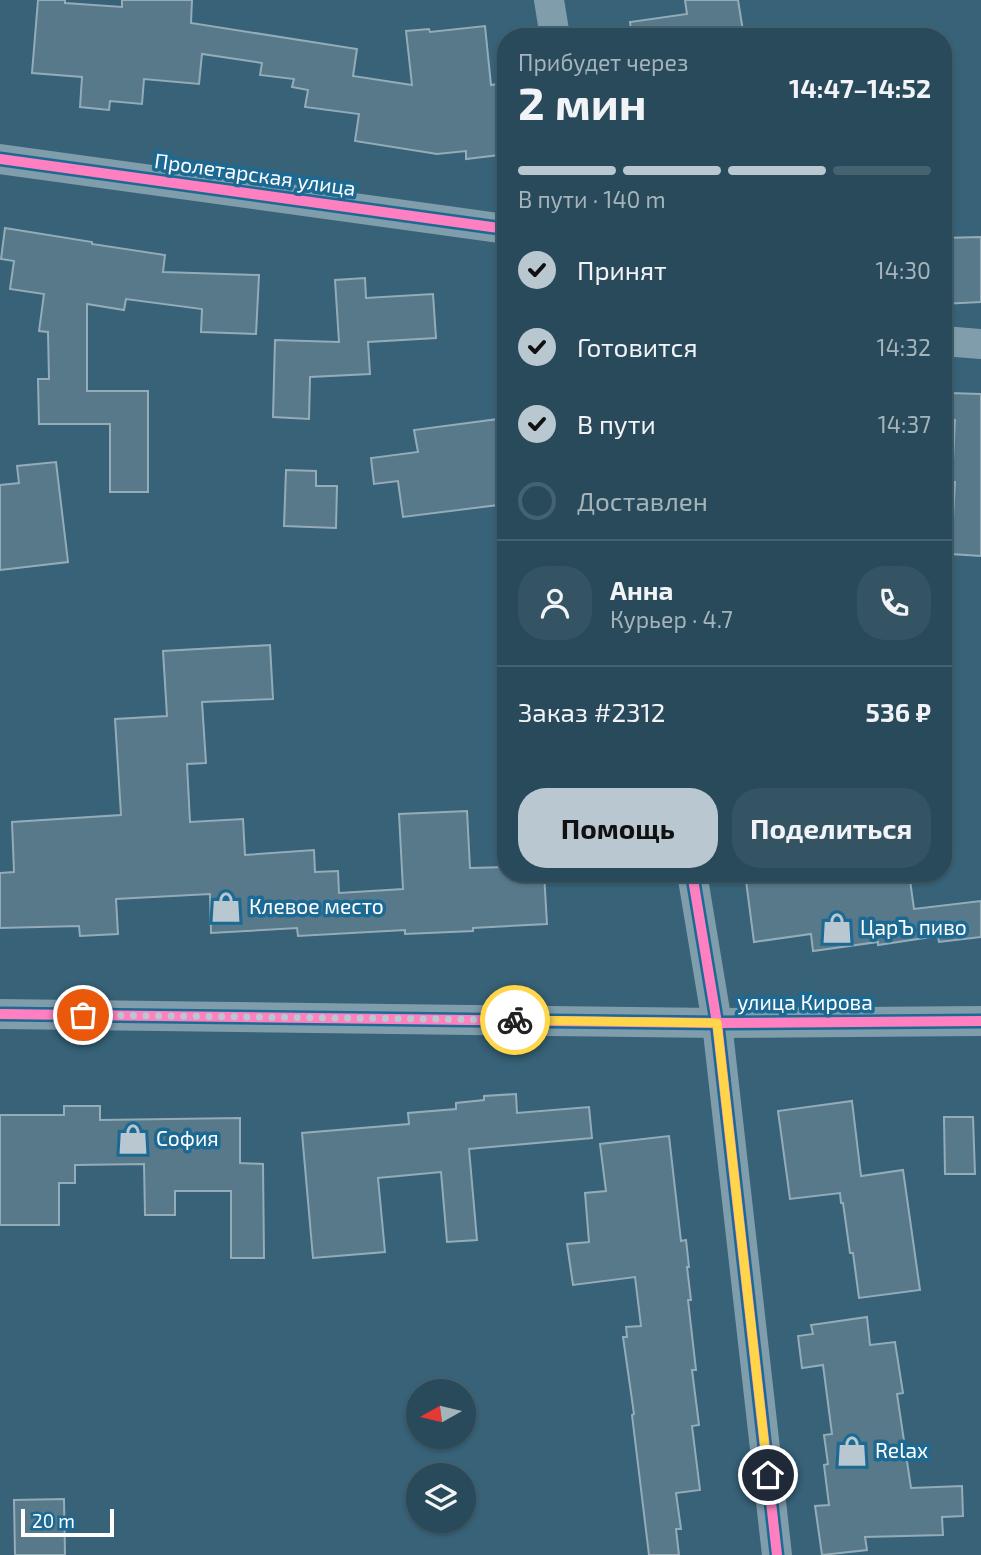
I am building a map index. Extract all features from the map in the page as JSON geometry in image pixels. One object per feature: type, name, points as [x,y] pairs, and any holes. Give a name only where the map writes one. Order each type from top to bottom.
[{"type":"street","points":[[549,0],[554,28]]},
{"type":"street","name":"Пролетарская улица","points":[[0,159],[497,228]]},
{"type":"street","points":[[952,342],[981,344]]},
{"type":"street","points":[[694,882],[717,1023],[778,1555]]},
{"type":"street","name":"улица Кирова","points":[[0,1014],[717,1023],[981,1021]]},
{"type":"building","points":[[38,0],[65,0],[65,3],[122,7],[122,0],[192,0],[191,23],[357,49],[353,76],[412,85],[406,31],[429,29],[430,32],[485,26],[491,85],[497,84],[497,155],[466,159],[466,151],[437,154],[355,141],[359,114],[305,107],[308,90],[292,87],[294,79],[260,75],[262,63],[202,54],[199,84],[144,79],[142,104],[110,101],[109,110],[80,107],[82,77],[32,73]]},
{"type":"building","points":[[685,0],[738,0],[743,28],[631,28],[630,22],[687,14]]},
{"type":"building","points":[[5,228],[165,255],[163,272],[259,275],[256,334],[201,332],[202,309],[126,299],[124,310],[87,304],[87,391],[148,391],[148,492],[110,492],[110,424],[39,424],[38,379],[49,379],[48,332],[39,331],[44,294],[10,289],[14,261],[1,259]]},
{"type":"building","points":[[981,237],[981,302],[952,304],[952,238]]},
{"type":"building","points":[[365,278],[366,298],[433,294],[436,338],[368,342],[370,374],[310,377],[309,419],[273,417],[275,340],[339,342],[335,280]]},
{"type":"building","points":[[952,393],[981,394],[981,556],[952,554],[955,420],[952,420]]},
{"type":"building","points":[[497,419],[497,505],[403,517],[398,481],[374,484],[371,458],[418,452],[414,430]]},
{"type":"building","points":[[56,462],[68,562],[0,570],[0,485],[19,483],[17,466]]},
{"type":"building","points":[[286,470],[316,471],[316,486],[337,486],[336,528],[284,526]]},
{"type":"building","points":[[270,645],[273,699],[202,702],[206,763],[187,764],[190,822],[243,819],[245,855],[314,850],[315,872],[338,871],[339,893],[403,889],[399,814],[467,811],[470,868],[497,867],[497,882],[545,882],[547,924],[405,934],[405,930],[298,936],[297,928],[211,933],[210,894],[116,899],[118,934],[80,936],[79,926],[0,928],[0,873],[14,872],[12,822],[121,815],[115,719],[167,716],[163,651]]},
{"type":"building","points":[[746,882],[910,882],[914,909],[981,901],[981,937],[939,942],[938,936],[813,951],[811,934],[754,942]]},
{"type":"building","points":[[516,1094],[517,1113],[589,1107],[592,1138],[469,1149],[477,1240],[447,1242],[441,1172],[378,1178],[385,1252],[313,1258],[302,1133],[409,1124],[408,1113],[456,1109],[456,1103],[484,1100],[484,1096]]},
{"type":"building","points":[[852,1101],[861,1176],[903,1170],[920,1290],[859,1298],[853,1253],[850,1253],[840,1193],[790,1199],[778,1111]]},
{"type":"building","points":[[64,1106],[100,1106],[100,1120],[240,1118],[240,1163],[263,1164],[264,1258],[231,1258],[231,1191],[175,1191],[175,1215],[145,1215],[144,1164],[75,1165],[75,1183],[59,1183],[59,1225],[0,1225],[0,1115],[64,1115]]},
{"type":"building","points":[[944,1117],[973,1117],[975,1174],[945,1174]]},
{"type":"building","points":[[669,1136],[681,1241],[686,1240],[689,1267],[691,1300],[688,1300],[696,1370],[692,1370],[699,1425],[692,1426],[700,1490],[676,1493],[681,1529],[676,1529],[679,1555],[649,1555],[623,1337],[627,1337],[626,1327],[641,1326],[635,1277],[573,1285],[567,1244],[589,1242],[585,1193],[606,1191],[600,1144]]},
{"type":"building","points":[[867,1317],[870,1345],[895,1342],[903,1393],[897,1394],[911,1488],[962,1486],[963,1516],[942,1517],[943,1535],[865,1537],[867,1550],[822,1555],[815,1506],[829,1505],[824,1465],[828,1464],[824,1435],[832,1434],[823,1365],[802,1368],[798,1336],[813,1334],[811,1325]]},
{"type":"building","points":[[64,1499],[65,1555],[15,1555],[14,1500]]},
{"type":"cycle path","points":[[0,159],[497,228]]},
{"type":"cycle path","points":[[694,882],[717,1023],[777,1555]]},
{"type":"cycle path","points":[[0,1014],[717,1023],[981,1021]]},
{"type":"way so far","points":[[83,1015],[515,1020]]},
{"type":"place","name":"Клевое место","points":[[226,907]]},
{"type":"place","name":"ЦарЪ пиво","points":[[837,928]]},
{"type":"place","name":"София","points":[[133,1139]]},
{"type":"place","name":"Relax","points":[[852,1451]]},
{"type":"route","points":[[515,1020],[717,1023],[768,1475]]}]
